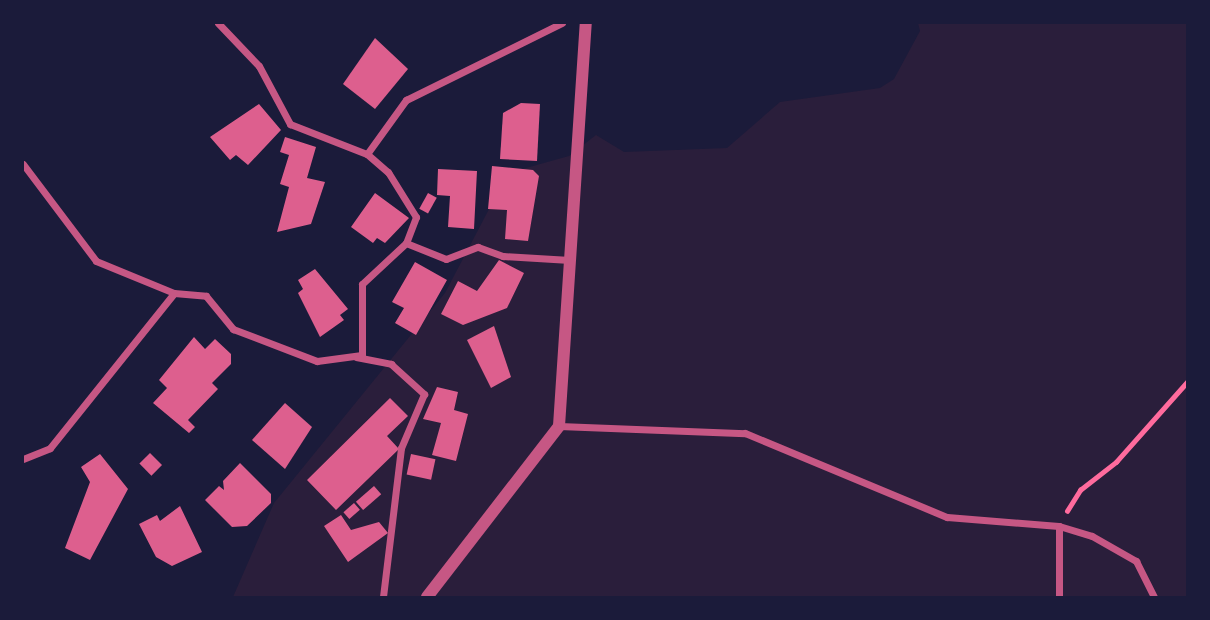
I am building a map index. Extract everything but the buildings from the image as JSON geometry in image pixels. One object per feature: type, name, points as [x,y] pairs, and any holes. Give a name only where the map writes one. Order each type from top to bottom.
[{"type":"street","points":[[23,164],[96,261],[174,293],[206,296],[233,329],[317,361],[362,355],[362,284],[405,243],[416,217],[388,172],[367,154],[290,124],[259,66],[218,23]]},
{"type":"street","points":[[367,154],[406,100],[562,23]]},
{"type":"street","points":[[427,597],[559,426],[586,23]]},
{"type":"street","points":[[405,243],[446,259],[478,247],[503,256],[570,260]]},
{"type":"street","points":[[23,459],[50,447],[174,293]]},
{"type":"street","points":[[349,356],[391,364],[424,394],[401,448],[383,597]]},
{"type":"street","points":[[559,426],[745,433],[947,517],[1059,526],[1136,561],[1154,597]]},
{"type":"street","points":[[1059,526],[1059,597]]},
{"type":"path","points":[[1059,526],[1080,490],[1116,462],[1187,382]]},
{"type":"shaded area","points":[[918,23],[1187,23],[1187,597],[233,597],[274,503],[445,293],[508,173],[569,156],[596,135],[624,152],[727,148],[780,102],[880,88],[894,79],[920,31]]}]
